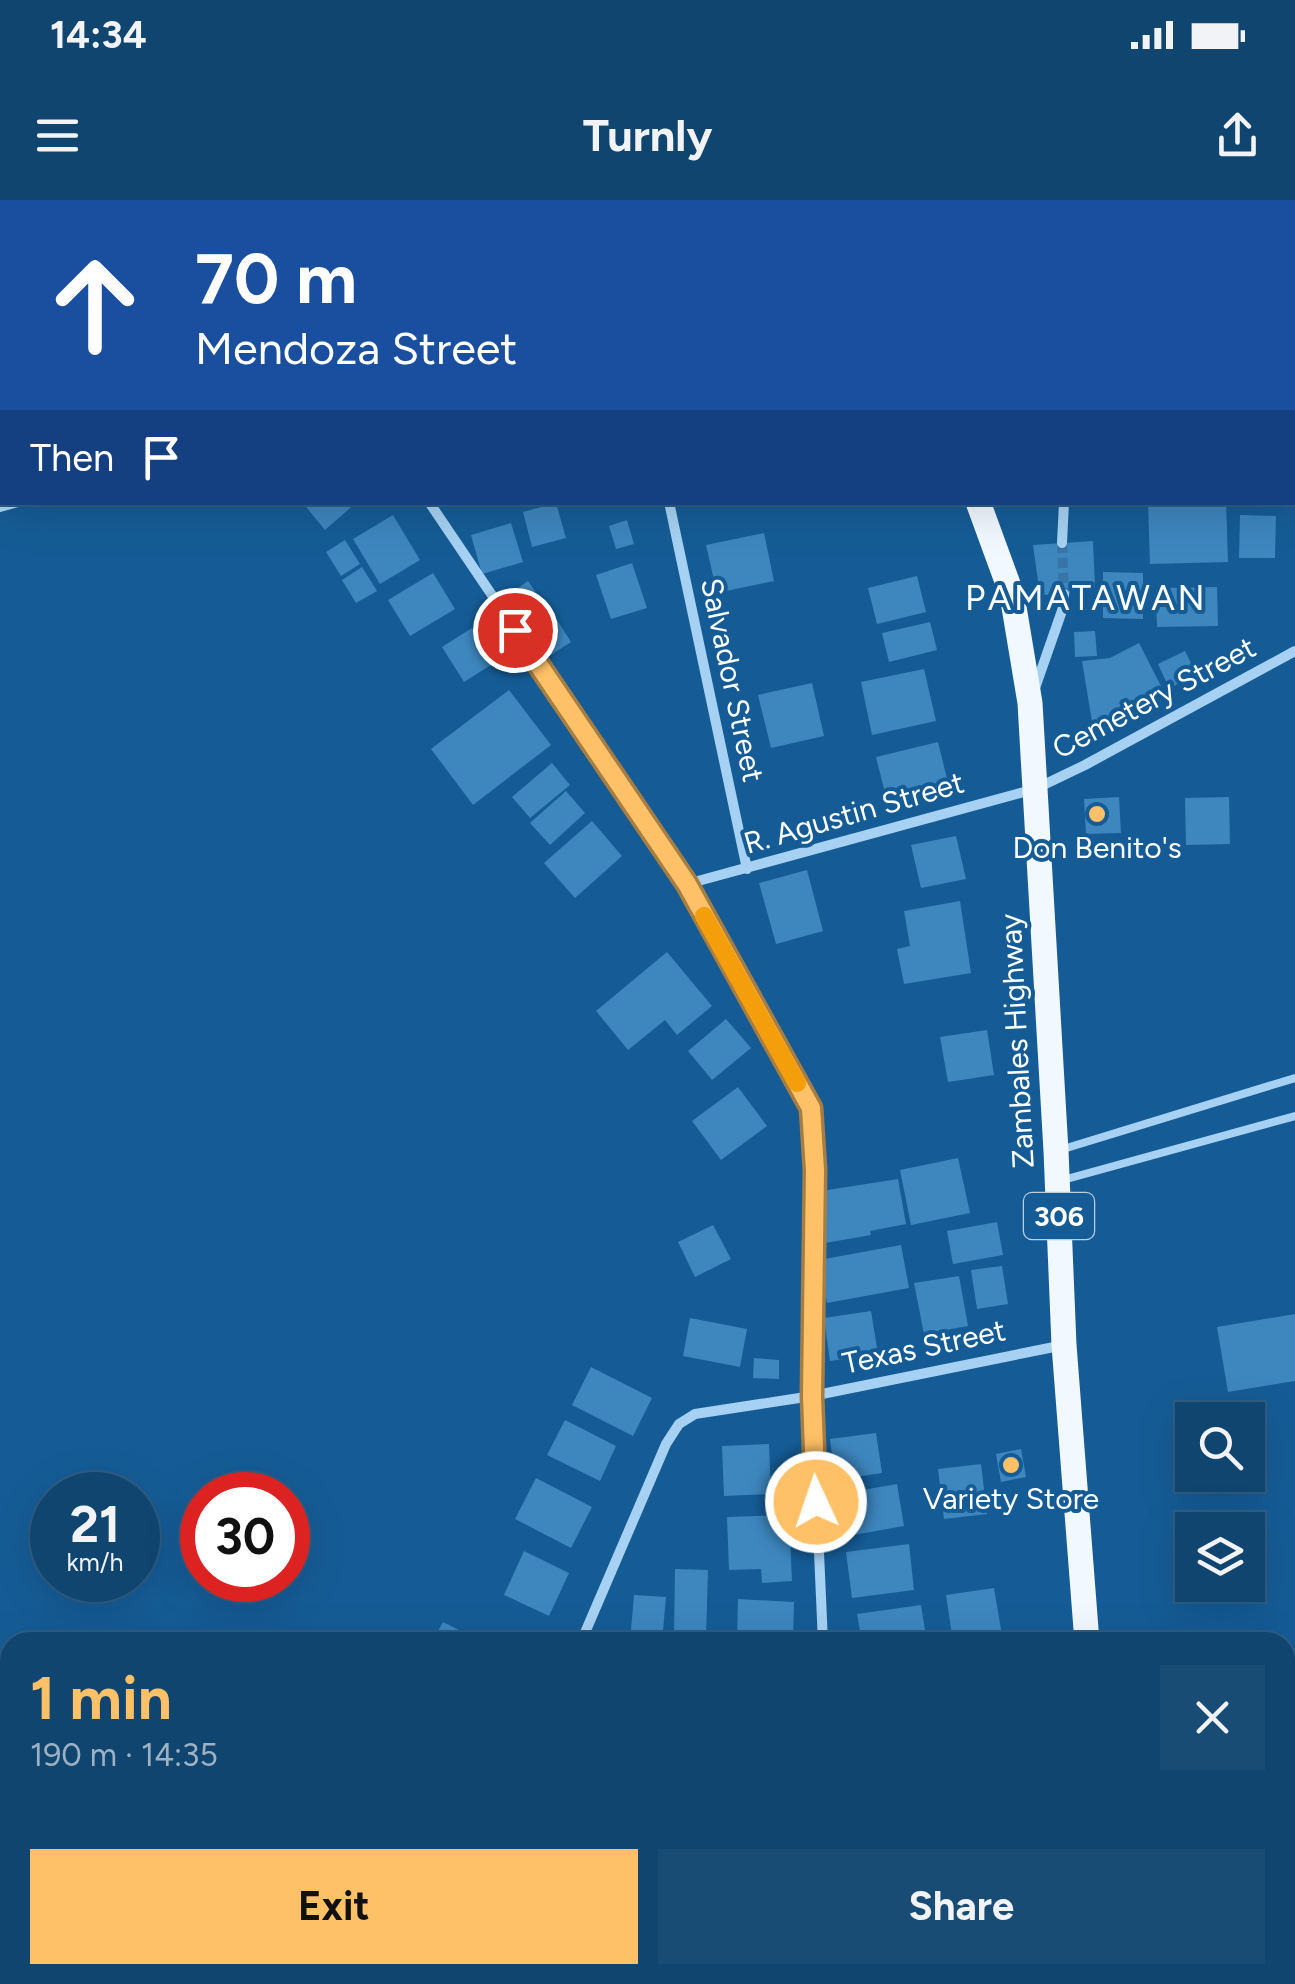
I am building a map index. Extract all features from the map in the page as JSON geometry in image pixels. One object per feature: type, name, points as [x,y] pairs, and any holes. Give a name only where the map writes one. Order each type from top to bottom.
[{"type":"main road","name":"Zambales Highway","points":[[979,505],[1012,595],[1030,704],[1064,1344],[1085,1632]]},
{"type":"street","points":[[431,505],[687,884],[811,1108],[815,1170],[812,1396],[823,1632]]},
{"type":"street","name":"Salvador Street","points":[[670,505],[748,869]]},
{"type":"street","points":[[1062,543],[1064,505]]},
{"type":"street","points":[[1030,704],[1064,605],[1064,594]]},
{"type":"street","name":"Cemetery Street","points":[[1035,789],[1085,766],[1295,651]]},
{"type":"street","name":"R. Agustin Street","points":[[687,884],[1035,789]]},
{"type":"street","name":"Texas Street","points":[[584,1632],[666,1444],[679,1424],[695,1414],[812,1396],[1064,1344]]},
{"type":"lane","points":[[1056,1151],[1295,1078]]},
{"type":"lane","points":[[1058,1182],[1295,1116]]},
{"type":"building","points":[[304,505],[354,505],[325,530]]},
{"type":"building","points":[[557,505],[566,538],[532,547],[523,512]]},
{"type":"building","points":[[1148,505],[1226,505],[1228,562],[1150,564]]},
{"type":"building","points":[[393,515],[420,560],[380,584],[353,539]]},
{"type":"building","points":[[1240,515],[1276,516],[1275,558],[1239,558]]},
{"type":"building","points":[[627,520],[634,544],[616,549],[609,526]]},
{"type":"building","points":[[511,523],[523,562],[482,574],[471,535]]},
{"type":"building","points":[[764,533],[774,581],[717,593],[706,545]]},
{"type":"building","points":[[345,540],[360,564],[341,576],[326,552]]},
{"type":"building","points":[[1093,541],[1095,588],[1040,595],[1033,545]]},
{"type":"building","points":[[632,563],[647,608],[611,619],[596,575]]},
{"type":"building","points":[[362,567],[377,591],[356,603],[342,580]]},
{"type":"building","points":[[1103,572],[1143,573],[1143,619],[1103,618]]},
{"type":"building","points":[[433,573],[455,609],[410,636],[388,600]]},
{"type":"building","points":[[917,576],[926,612],[877,624],[868,588]]},
{"type":"building","points":[[528,581],[548,610],[520,630],[500,601]]},
{"type":"building","points":[[1217,587],[1218,626],[1157,627],[1156,603],[1165,603],[1165,588]]},
{"type":"building","points":[[555,617],[571,642],[540,662],[523,637]]},
{"type":"building","points":[[930,622],[937,650],[889,662],[882,633]]},
{"type":"building","points":[[472,628],[494,663],[464,682],[442,647]]},
{"type":"building","points":[[1095,631],[1097,656],[1075,657],[1074,632]]},
{"type":"building","points":[[1139,643],[1163,690],[1122,708],[1126,723],[1094,734],[1082,661],[1110,658]]},
{"type":"building","points":[[1185,651],[1197,675],[1169,688],[1158,664]]},
{"type":"building","points":[[924,669],[936,721],[872,735],[861,682]]},
{"type":"building","points":[[812,683],[824,736],[771,748],[758,695]]},
{"type":"building","points":[[509,690],[551,745],[473,805],[431,749]]},
{"type":"building","points":[[938,742],[951,795],[889,809],[876,757]]},
{"type":"building","points":[[552,763],[570,785],[530,818],[512,797]]},
{"type":"building","points":[[566,791],[585,813],[550,845],[530,823]]},
{"type":"building","points":[[1119,797],[1121,833],[1086,834],[1084,799]]},
{"type":"building","points":[[1229,797],[1230,844],[1186,845],[1185,798]]},
{"type":"building","points":[[592,821],[622,856],[575,898],[544,863]]},
{"type":"building","points":[[956,836],[966,879],[921,888],[911,845]]},
{"type":"building","points":[[807,870],[823,931],[776,944],[759,883]]},
{"type":"building","points":[[960,901],[971,973],[904,984],[897,949],[910,946],[904,911]]},
{"type":"building","points":[[667,952],[712,1006],[677,1035],[665,1020],[628,1050],[596,1011]]},
{"type":"building","points":[[726,1019],[751,1048],[712,1080],[688,1051]]},
{"type":"building","points":[[987,1030],[994,1075],[948,1082],[940,1037]]},
{"type":"building","points":[[738,1087],[767,1126],[721,1160],[692,1121]]},
{"type":"building","points":[[958,1158],[970,1213],[911,1225],[900,1170]]},
{"type":"building","points":[[898,1179],[906,1224],[825,1243],[815,1192]]},
{"type":"building","points":[[997,1222],[1003,1255],[953,1264],[947,1231]]},
{"type":"building","points":[[713,1225],[731,1259],[695,1277],[678,1242]]},
{"type":"building","points":[[901,1245],[909,1288],[827,1303],[819,1260]]},
{"type":"building","points":[[1002,1266],[1008,1304],[977,1309],[971,1270]]},
{"type":"building","points":[[959,1276],[968,1326],[924,1334],[914,1283]]},
{"type":"building","points":[[871,1311],[878,1354],[830,1361],[824,1318]]},
{"type":"building","points":[[1295,1314],[1295,1381],[1228,1392],[1217,1327]]},
{"type":"building","points":[[690,1318],[747,1329],[740,1367],[683,1356]]},
{"type":"building","points":[[754,1358],[779,1360],[779,1379],[753,1378]]},
{"type":"building","points":[[591,1367],[652,1398],[633,1436],[572,1405]]},
{"type":"building","points":[[565,1420],[616,1446],[600,1481],[547,1455]]},
{"type":"building","points":[[876,1433],[882,1473],[835,1480],[830,1439]]},
{"type":"building","points":[[769,1444],[771,1494],[724,1496],[722,1446]]},
{"type":"building","name":"Variety Store","points":[[1021,1449],[1026,1477],[1001,1482],[996,1454]]},
{"type":"building","points":[[981,1464],[987,1514],[944,1519],[938,1469]]},
{"type":"building","points":[[536,1478],[592,1507],[571,1548],[515,1519]]},
{"type":"building","points":[[897,1484],[904,1526],[842,1537],[834,1495]]},
{"type":"building","points":[[789,1515],[792,1581],[762,1583],[761,1569],[729,1570],[727,1517]]},
{"type":"building","points":[[909,1544],[914,1590],[852,1598],[846,1552]]},
{"type":"building","points":[[524,1551],[569,1573],[549,1616],[504,1595]]},
{"type":"building","points":[[675,1569],[708,1570],[706,1632],[674,1632]]},
{"type":"building","points":[[994,1588],[1001,1632],[952,1632],[946,1595]]},
{"type":"building","points":[[634,1595],[666,1597],[663,1632],[631,1632]]},
{"type":"building","points":[[738,1599],[794,1602],[793,1632],[737,1632]]},
{"type":"building","points":[[921,1605],[925,1632],[860,1632],[857,1614]]},
{"type":"building","points":[[443,1622],[463,1632],[438,1632]]},
{"type":"tunnel","points":[[1062,543],[1064,594]]},
{"type":"slow traffic","points":[[704,916],[797,1083]]},
{"type":"place","name":"Don Benito's","points":[[1097,814]]},
{"type":"place","name":"Variety Store","points":[[1011,1465]]},
{"type":"district","name":"PAMATAWAN","points":[[1086,598]]},
{"type":"route","points":[[515,630],[687,884],[811,1108],[815,1170],[812,1396],[816,1502]]}]
